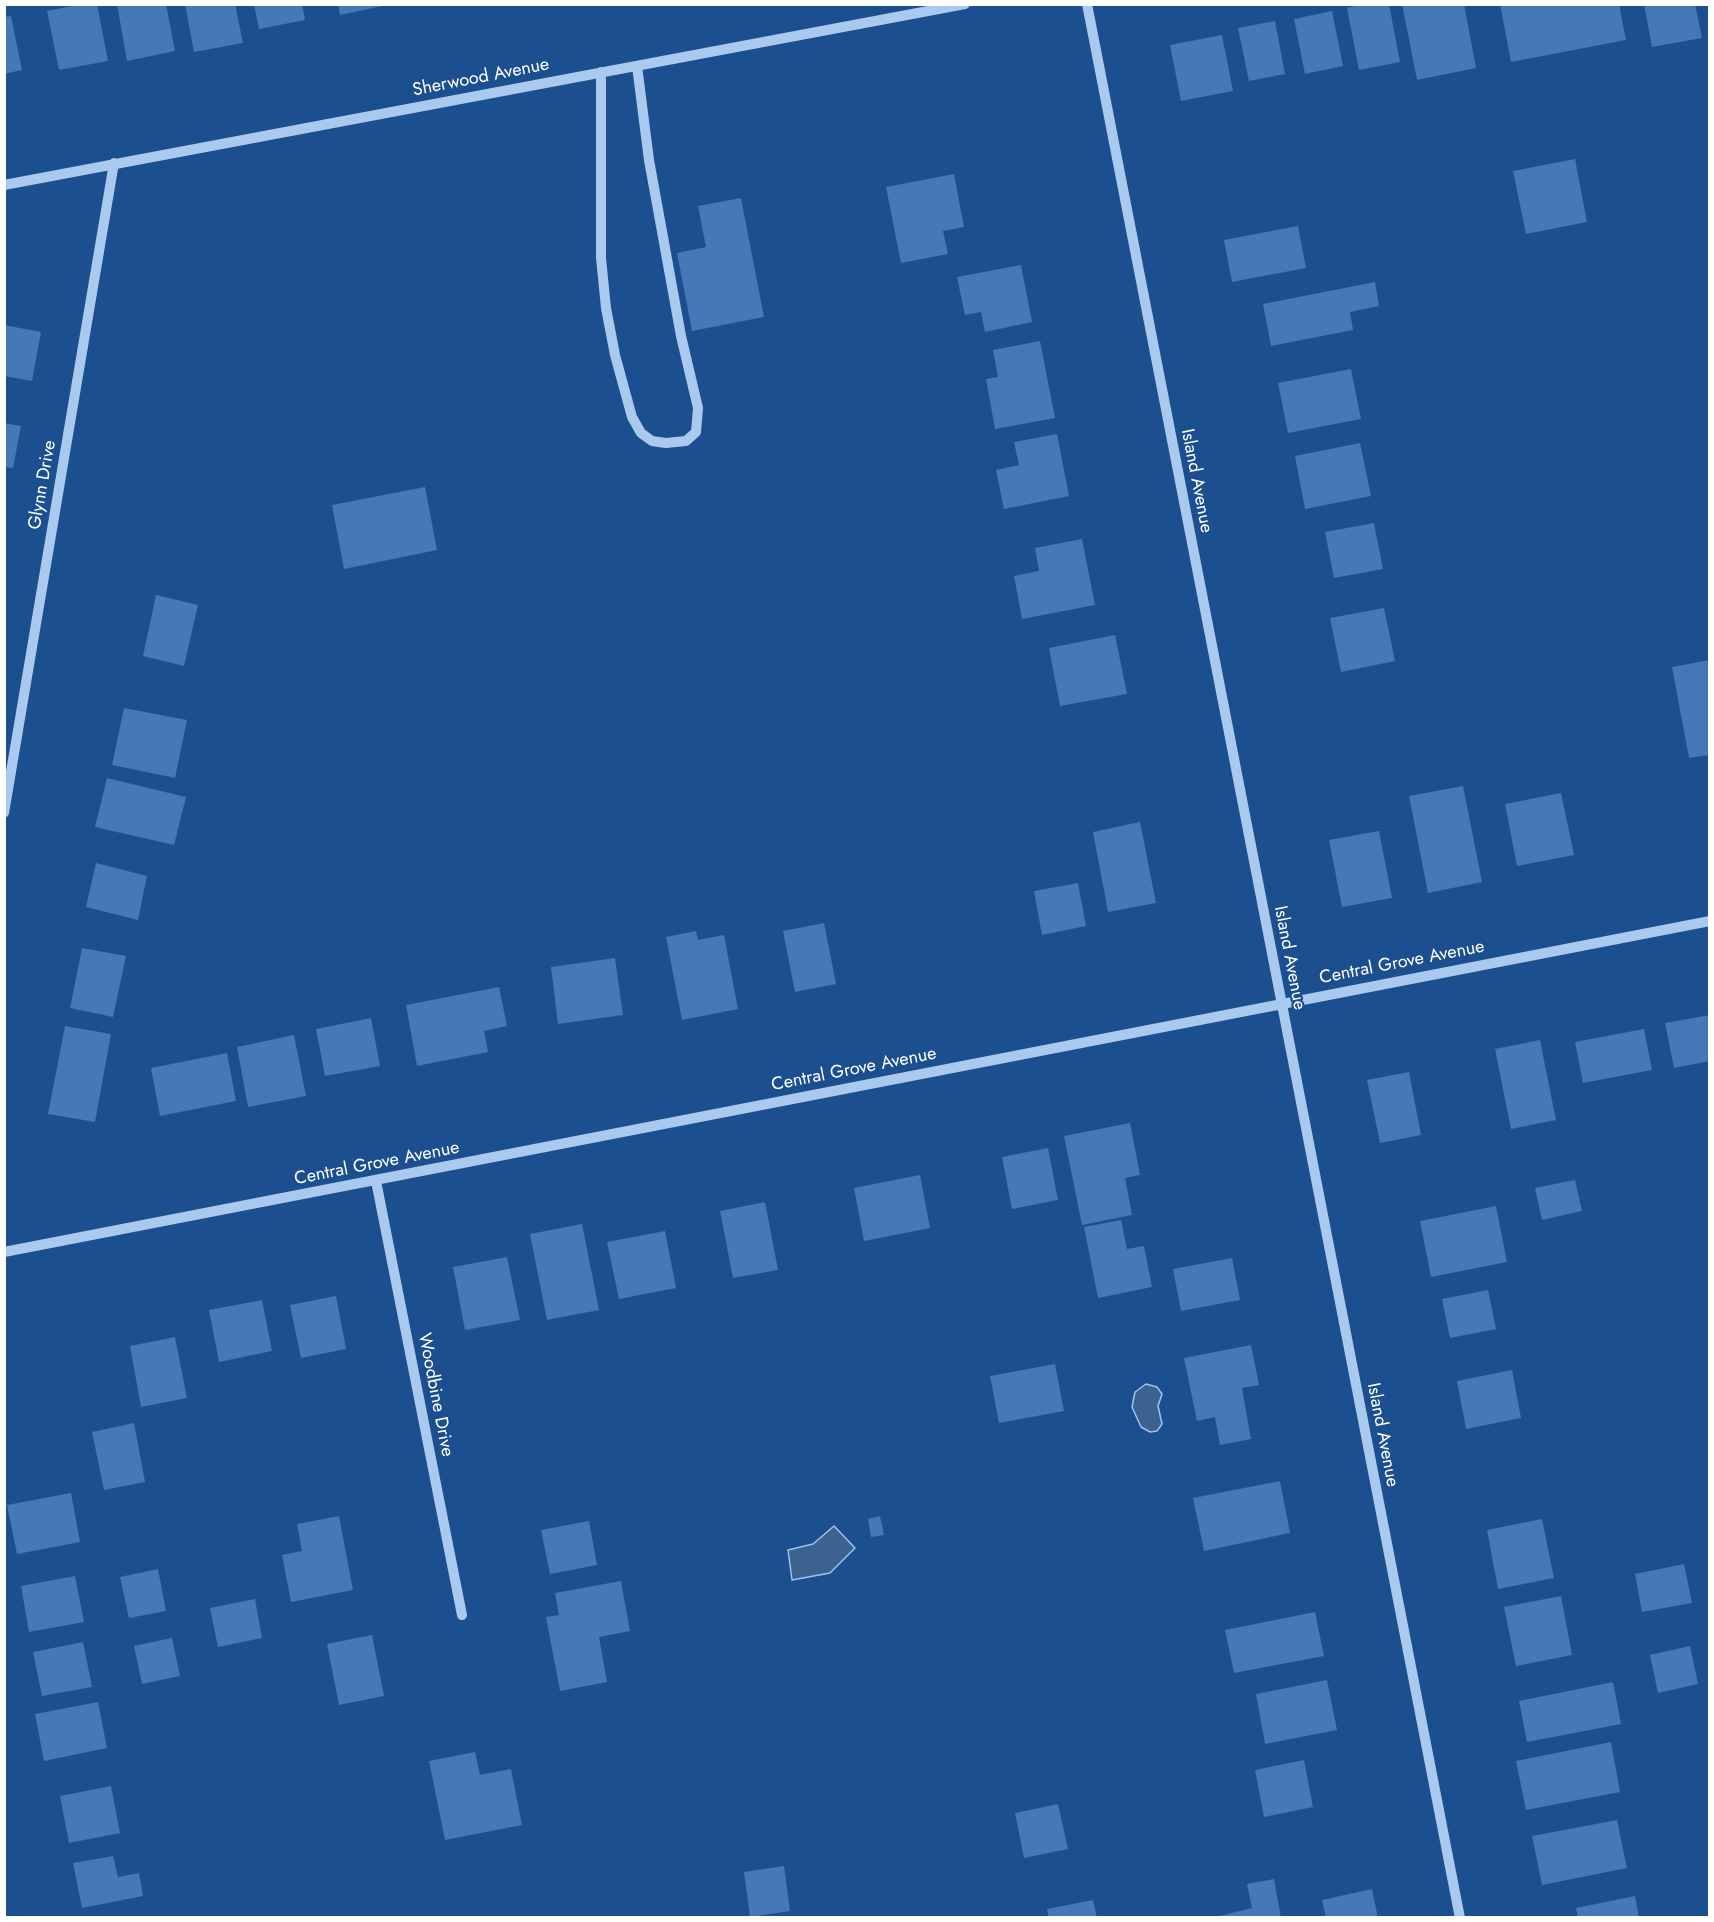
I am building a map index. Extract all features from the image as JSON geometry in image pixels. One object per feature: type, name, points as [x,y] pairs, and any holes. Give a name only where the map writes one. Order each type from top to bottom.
[{"type":"street","name":"Sherwood Avenue","points":[[4,185],[965,4]]},
{"type":"street","name":"Island Avenue","points":[[1087,4],[1460,1917]]},
{"type":"street","points":[[601,72],[601,258],[606,308],[615,355],[632,417],[641,434],[652,441],[666,444],[686,441],[696,432],[698,408],[681,336],[649,160],[637,66]]},
{"type":"street","name":"Glynn Drive","points":[[4,813],[114,163]]},
{"type":"street","name":"Central Grove Avenue","points":[[4,1252],[1710,921]]},
{"type":"street","name":"Woodbine Drive","points":[[376,1181],[462,1615]]},
{"type":"water","points":[[1146,1384],[1157,1387],[1162,1394],[1158,1406],[1162,1424],[1157,1431],[1150,1432],[1141,1427],[1132,1407],[1135,1392]]},
{"type":"water","points":[[834,1526],[855,1548],[830,1573],[792,1580],[788,1550],[813,1544]]},
{"type":"building","points":[[82,4],[97,4],[108,61],[59,70],[47,11]]},
{"type":"building","points":[[117,4],[166,4],[175,51],[127,61]]},
{"type":"building","points":[[185,4],[235,4],[243,43],[194,52]]},
{"type":"building","points":[[254,4],[302,4],[305,20],[259,29]]},
{"type":"building","points":[[338,4],[381,4],[382,6],[340,15]]},
{"type":"building","points":[[1364,4],[1389,4],[1400,62],[1359,70],[1347,8]]},
{"type":"building","points":[[1402,4],[1464,4],[1476,68],[1417,80]]},
{"type":"building","points":[[1500,4],[1619,4],[1626,40],[1511,62]]},
{"type":"building","points":[[1644,4],[1695,4],[1702,38],[1652,47]]},
{"type":"building","points":[[1332,11],[1343,66],[1305,74],[1294,19]]},
{"type":"building","points":[[11,16],[22,70],[4,74],[4,17]]},
{"type":"building","points":[[1275,21],[1285,74],[1249,81],[1238,28]]},
{"type":"building","points":[[1222,35],[1233,91],[1181,101],[1170,45]]},
{"type":"building","points":[[1575,159],[1587,222],[1526,234],[1513,171]]},
{"type":"building","points":[[954,174],[964,227],[943,231],[948,254],[901,263],[886,187]]},
{"type":"building","points":[[741,198],[764,317],[692,331],[677,253],[706,247],[698,206]]},
{"type":"building","points":[[1298,226],[1306,268],[1232,282],[1224,240]]},
{"type":"building","points":[[1021,265],[1032,322],[985,332],[981,312],[965,315],[957,277]]},
{"type":"building","points":[[1375,282],[1379,306],[1350,312],[1353,330],[1271,346],[1263,304]]},
{"type":"building","points":[[4,325],[41,332],[32,381],[4,376]]},
{"type":"building","points":[[1040,341],[1055,418],[995,429],[986,379],[998,377],[993,350]]},
{"type":"building","points":[[1351,369],[1361,419],[1288,433],[1278,383]]},
{"type":"building","points":[[4,423],[21,426],[13,468],[4,467]]},
{"type":"building","points":[[1057,434],[1069,496],[1004,509],[996,470],[1019,465],[1014,442]]},
{"type":"building","points":[[1360,443],[1371,496],[1305,509],[1295,456]]},
{"type":"building","points":[[425,487],[437,550],[344,569],[332,505]]},
{"type":"building","points":[[1374,523],[1383,569],[1334,578],[1325,532]]},
{"type":"building","points":[[1082,539],[1095,605],[1022,619],[1014,576],[1039,571],[1035,548]]},
{"type":"building","points":[[156,595],[198,605],[184,666],[143,656]]},
{"type":"building","points":[[1384,608],[1395,661],[1341,672],[1330,618]]},
{"type":"building","points":[[1115,635],[1127,694],[1060,706],[1049,648]]},
{"type":"building","points":[[1710,660],[1710,755],[1689,758],[1672,667]]},
{"type":"building","points":[[124,708],[187,720],[175,778],[112,765]]},
{"type":"building","points":[[107,778],[186,797],[174,845],[95,827]]},
{"type":"building","points":[[1463,786],[1482,882],[1428,893],[1409,796]]},
{"type":"building","points":[[1561,793],[1574,855],[1517,866],[1505,804]]},
{"type":"building","points":[[1140,822],[1156,903],[1108,912],[1093,832]]},
{"type":"building","points":[[1379,831],[1392,898],[1342,907],[1329,840]]},
{"type":"building","points":[[96,863],[147,876],[138,920],[86,907]]},
{"type":"building","points":[[1078,883],[1086,926],[1042,935],[1034,891]]},
{"type":"building","points":[[824,923],[836,984],[795,992],[783,931]]},
{"type":"building","points":[[696,931],[698,940],[724,935],[738,1009],[682,1020],[666,937]]},
{"type":"building","points":[[82,948],[126,956],[113,1017],[70,1008]]},
{"type":"building","points":[[615,958],[623,1015],[558,1024],[551,967]]},
{"type":"building","points":[[499,987],[507,1026],[484,1031],[488,1052],[417,1066],[406,1005]]},
{"type":"building","points":[[1710,1015],[1710,1061],[1674,1068],[1665,1023]]},
{"type":"building","points":[[371,1018],[380,1066],[325,1076],[316,1029]]},
{"type":"building","points":[[65,1026],[111,1034],[95,1122],[48,1114]]},
{"type":"building","points":[[1644,1029],[1652,1070],[1583,1083],[1575,1042]]},
{"type":"building","points":[[294,1035],[306,1096],[248,1107],[237,1047]]},
{"type":"building","points":[[1540,1040],[1556,1120],[1511,1129],[1495,1049]]},
{"type":"building","points":[[227,1053],[236,1101],[160,1116],[151,1068]]},
{"type":"building","points":[[1409,1072],[1421,1135],[1380,1143],[1367,1080]]},
{"type":"building","points":[[1130,1123],[1140,1175],[1125,1178],[1132,1215],[1082,1225],[1064,1136]]},
{"type":"building","points":[[1048,1148],[1058,1200],[1012,1209],[1002,1157]]},
{"type":"building","points":[[920,1175],[930,1228],[864,1241],[854,1188]]},
{"type":"building","points":[[1575,1180],[1582,1211],[1542,1220],[1535,1188]]},
{"type":"building","points":[[765,1202],[778,1270],[733,1278],[720,1211]]},
{"type":"building","points":[[1496,1206],[1507,1262],[1431,1277],[1420,1221]]},
{"type":"building","points":[[1121,1220],[1127,1249],[1144,1246],[1152,1287],[1098,1298],[1084,1227]]},
{"type":"building","points":[[582,1224],[599,1310],[547,1320],[530,1234]]},
{"type":"building","points":[[665,1231],[676,1288],[619,1299],[607,1242]]},
{"type":"building","points":[[507,1257],[520,1320],[465,1330],[453,1267]]},
{"type":"building","points":[[1232,1258],[1240,1300],[1181,1311],[1173,1269]]},
{"type":"building","points":[[1488,1290],[1496,1329],[1450,1338],[1442,1299]]},
{"type":"building","points":[[336,1296],[346,1349],[301,1358],[290,1305]]},
{"type":"building","points":[[262,1300],[272,1351],[219,1362],[209,1310]]},
{"type":"building","points":[[175,1337],[187,1398],[141,1407],[130,1346]]},
{"type":"building","points":[[1251,1345],[1259,1385],[1242,1388],[1251,1439],[1220,1445],[1215,1417],[1197,1421],[1184,1358]]},
{"type":"building","points":[[1055,1364],[1064,1411],[999,1423],[990,1376]]},
{"type":"building","points":[[1512,1370],[1521,1418],[1466,1429],[1457,1381]]},
{"type":"building","points":[[134,1423],[145,1482],[104,1490],[92,1432]]},
{"type":"building","points":[[1280,1481],[1290,1533],[1204,1551],[1193,1498]]},
{"type":"building","points":[[71,1493],[80,1542],[17,1554],[7,1505]]},
{"type":"building","points":[[339,1516],[353,1590],[291,1602],[282,1555],[302,1551],[297,1524]]},
{"type":"building","points":[[880,1516],[884,1535],[871,1537],[868,1519]]},
{"type":"building","points":[[1542,1519],[1554,1578],[1498,1589],[1487,1530]]},
{"type":"building","points":[[589,1521],[597,1565],[550,1574],[541,1530]]},
{"type":"building","points":[[1684,1564],[1692,1603],[1642,1612],[1635,1574]]},
{"type":"building","points":[[158,1569],[166,1611],[129,1618],[120,1577]]},
{"type":"building","points":[[75,1576],[84,1622],[29,1632],[21,1586]]},
{"type":"building","points":[[621,1581],[630,1631],[599,1637],[607,1682],[560,1691],[546,1617],[559,1615],[555,1593]]},
{"type":"building","points":[[1561,1596],[1572,1655],[1516,1666],[1504,1607]]},
{"type":"building","points":[[255,1599],[262,1638],[218,1647],[210,1608]]},
{"type":"building","points":[[1315,1612],[1324,1656],[1234,1673],[1225,1630]]},
{"type":"building","points":[[372,1635],[384,1696],[339,1705],[327,1644]]},
{"type":"building","points":[[172,1638],[180,1676],[142,1684],[134,1646]]},
{"type":"building","points":[[83,1642],[92,1687],[42,1696],[33,1652]]},
{"type":"building","points":[[1690,1646],[1698,1684],[1658,1693],[1650,1655]]},
{"type":"building","points":[[1327,1680],[1337,1730],[1265,1744],[1256,1694]]},
{"type":"building","points":[[1613,1682],[1621,1724],[1527,1742],[1519,1701]]},
{"type":"building","points":[[98,1702],[107,1748],[44,1761],[35,1714]]},
{"type":"building","points":[[1611,1742],[1620,1792],[1526,1810],[1516,1761]]},
{"type":"building","points":[[475,1752],[480,1775],[511,1769],[522,1825],[445,1840],[429,1761]]},
{"type":"building","points":[[1304,1760],[1313,1807],[1264,1817],[1255,1770]]},
{"type":"building","points":[[111,1786],[120,1833],[69,1843],[60,1796]]},
{"type":"building","points":[[1058,1804],[1068,1849],[1024,1858],[1015,1813]]},
{"type":"building","points":[[1617,1820],[1627,1868],[1542,1885],[1532,1836]]},
{"type":"building","points":[[113,1856],[118,1877],[139,1873],[143,1896],[82,1908],[73,1863]]},
{"type":"building","points":[[784,1866],[790,1911],[750,1917],[744,1872]]},
{"type":"building","points":[[1274,1879],[1281,1918],[1211,1918],[1252,1908],[1247,1884]]},
{"type":"building","points":[[1372,1889],[1378,1918],[1326,1918],[1322,1900]]},
{"type":"building","points":[[1635,1896],[1639,1918],[1578,1918],[1576,1908]]},
{"type":"building","points":[[1093,1900],[1097,1918],[1049,1918],[1047,1909]]}]
